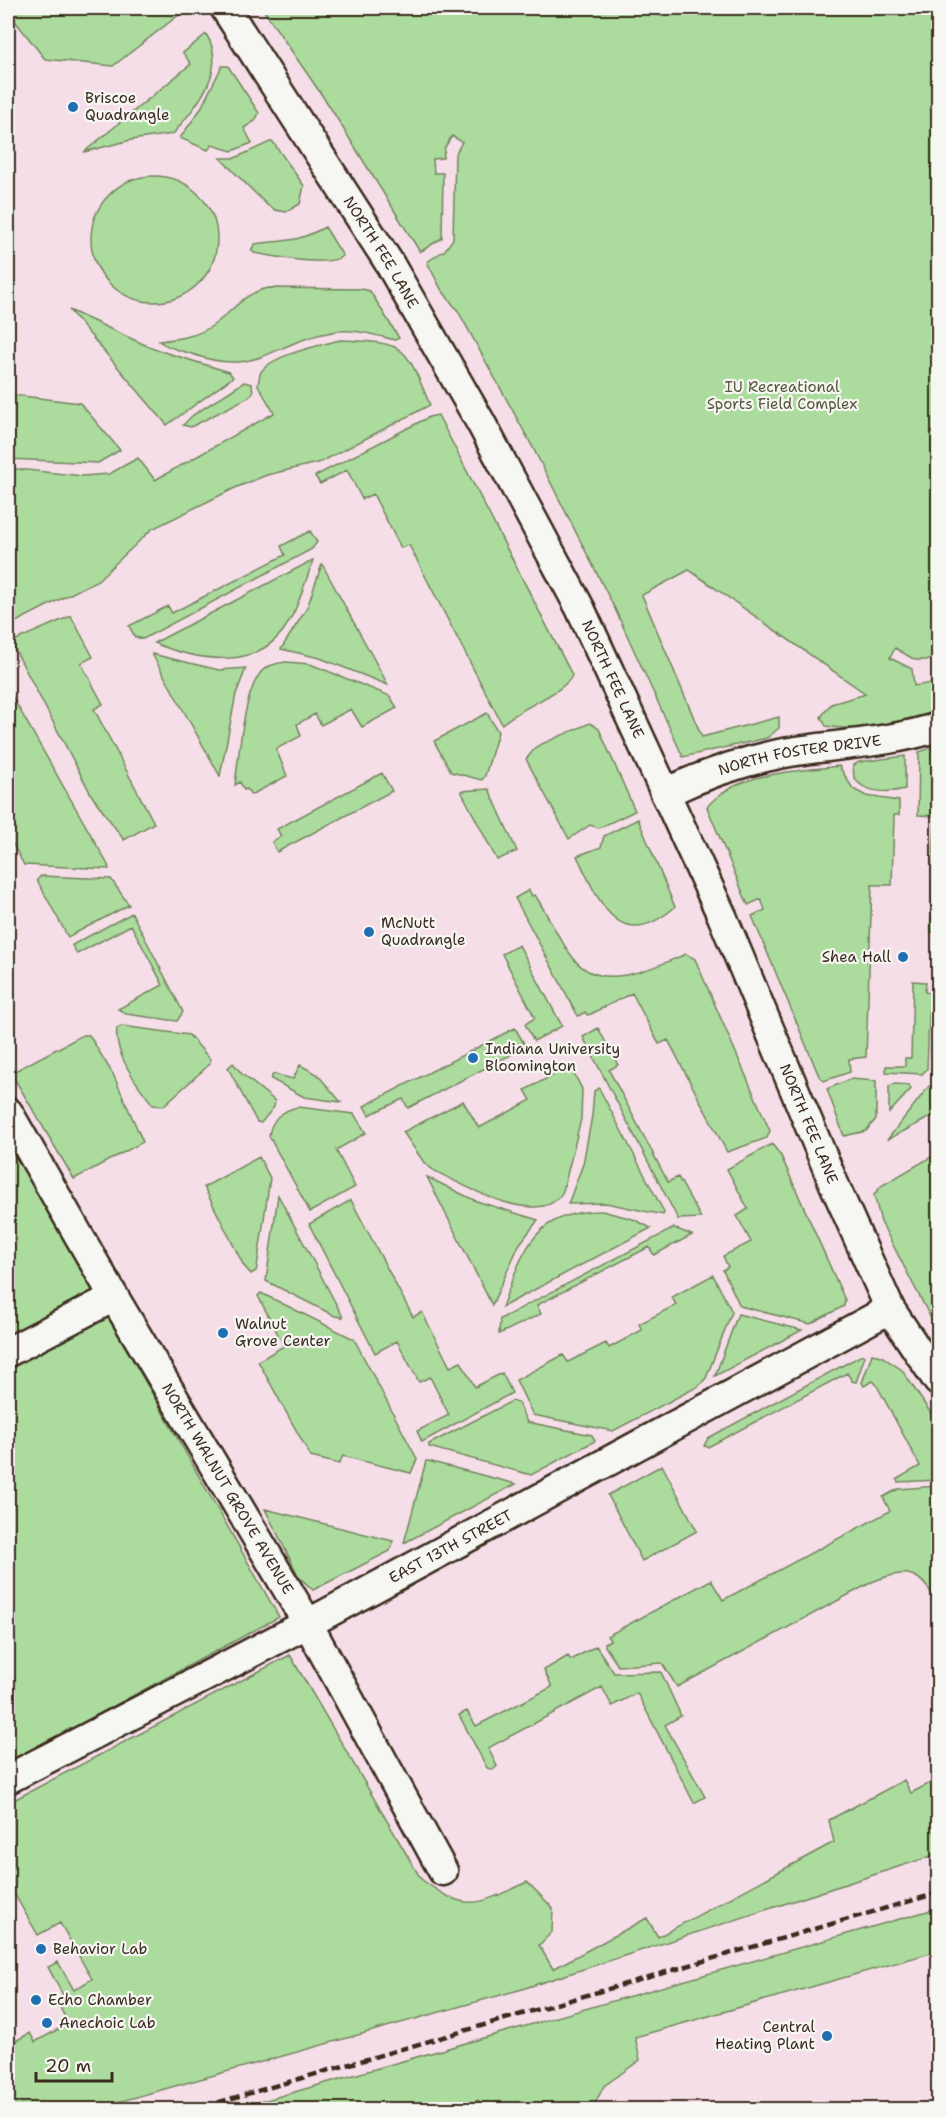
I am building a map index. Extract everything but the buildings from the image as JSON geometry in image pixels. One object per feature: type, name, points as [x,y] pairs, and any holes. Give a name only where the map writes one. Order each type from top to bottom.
[{"type":"street","name":"NORTH FEE LANE","points":[[225,8],[363,219],[481,423],[580,608],[722,916],[834,1184],[890,1309],[939,1381]]},
{"type":"street","name":"NORTH FOSTER DRIVE","points":[[665,793],[732,766],[803,751],[894,738],[939,727]]},
{"type":"street","name":"NORTH WALNUT GROVE AVENUE","points":[[8,1112],[114,1297],[308,1624],[443,1871]]},
{"type":"street","points":[[8,1352],[114,1297]]},
{"type":"street","name":"EAST 13TH STREET","points":[[8,1779],[308,1624],[890,1309]]},
{"type":"shaded area","name":"Indiana University Bloomington","points":[[8,8],[938,8],[938,2109],[8,2110]]},
{"type":"green space","points":[[8,8],[172,8],[180,14],[113,66],[45,59],[8,12]]},
{"type":"green space","name":"IU Recreational Sports Field Complex","points":[[262,8],[938,8],[938,660],[915,660],[895,648],[890,658],[912,669],[914,686],[938,682],[938,713],[913,721],[868,728],[826,726],[821,717],[831,704],[866,694],[689,570],[642,595],[702,737],[779,717],[779,728],[767,738],[683,757],[615,609],[531,444],[458,311],[441,289],[427,262],[445,250],[453,239],[455,155],[462,142],[452,136],[445,147],[443,158],[433,159],[434,173],[443,173],[442,238],[420,252],[328,104]]},
{"type":"green space","points":[[206,34],[212,47],[214,61],[212,74],[200,100],[173,134],[131,140],[84,152],[191,64],[183,53]]},
{"type":"green space","points":[[222,66],[228,66],[259,113],[255,121],[244,128],[252,143],[232,151],[212,145],[208,150],[180,138],[200,110]]},
{"type":"green space","points":[[273,142],[304,186],[300,204],[286,212],[275,210],[267,205],[220,158],[235,158]]},
{"type":"green space","points":[[154,176],[178,180],[199,194],[213,215],[217,239],[213,263],[199,284],[178,298],[154,302],[130,298],[109,284],[95,263],[91,239],[95,215],[109,194],[130,180]]},
{"type":"green space","points":[[325,227],[343,256],[325,261],[313,261],[254,253],[251,250],[255,244],[297,239]]},
{"type":"green space","points":[[269,288],[370,291],[399,338],[395,340],[356,331],[332,332],[294,343],[264,356],[233,362],[214,360],[166,346],[159,341],[200,333],[219,321],[245,298]]},
{"type":"green space","points":[[69,310],[154,349],[229,372],[233,377],[167,425]]},
{"type":"green space","points":[[340,340],[379,343],[401,351],[415,370],[430,405],[321,462],[267,475],[237,487],[152,529],[98,580],[8,626],[8,468],[83,476],[109,474],[138,458],[155,480],[274,413],[258,385],[260,373],[267,366],[286,356]]},
{"type":"green space","points":[[244,382],[252,384],[253,393],[249,397],[191,427],[183,425],[193,415]]},
{"type":"green space","points":[[14,395],[80,403],[120,450],[98,463],[8,459],[8,401]]},
{"type":"green space","points":[[438,415],[572,675],[562,687],[502,724],[409,545],[401,548],[373,494],[362,499],[347,470],[320,484],[315,476],[429,417]]},
{"type":"green space","points":[[310,531],[317,542],[312,549],[143,639],[135,637],[129,626],[168,606],[172,613],[285,555],[281,546]]},
{"type":"green space","points":[[313,560],[290,621],[272,642],[258,651],[241,657],[206,657],[154,643]]},
{"type":"green space","points":[[322,564],[388,685],[320,658],[281,649],[307,608]]},
{"type":"green space","points":[[71,616],[93,657],[81,663],[103,704],[94,709],[154,823],[124,840],[92,796],[11,642]]},
{"type":"green space","points":[[152,654],[219,670],[246,668],[236,694],[220,776]]},
{"type":"green space","points":[[286,662],[310,664],[390,696],[397,708],[362,727],[351,709],[321,725],[315,714],[297,724],[301,736],[276,749],[287,776],[251,795],[247,789],[244,790],[240,782],[235,785],[246,710],[255,682],[261,672],[269,666]]},
{"type":"green space","points":[[8,689],[109,869],[24,865],[8,835]]},
{"type":"green space","points":[[487,713],[498,732],[485,776],[482,780],[451,772],[434,741]]},
{"type":"green space","points":[[590,723],[599,729],[635,811],[599,828],[590,825],[569,839],[526,759],[537,746]]},
{"type":"green space","points":[[938,746],[938,933],[931,932],[935,816],[918,815],[919,752]]},
{"type":"green space","points":[[905,756],[905,789],[877,791],[864,787],[854,777],[853,766],[859,762]]},
{"type":"green space","points":[[839,766],[853,789],[866,796],[899,801],[899,815],[894,815],[892,885],[872,885],[866,1057],[849,1059],[850,1072],[824,1081],[819,1076],[752,916],[765,910],[761,899],[748,905],[707,807],[719,795],[750,780],[786,772]]},
{"type":"green space","points":[[382,773],[392,791],[277,852],[272,842],[281,836],[277,829]]},
{"type":"green space","points":[[489,789],[517,851],[497,860],[461,791]]},
{"type":"green space","points":[[638,819],[675,907],[655,921],[639,926],[625,924],[613,917],[594,890],[577,856],[601,847],[604,836]]},
{"type":"green space","points":[[41,876],[111,879],[129,905],[68,937],[37,880]]},
{"type":"green space","points":[[529,890],[532,896],[535,895],[574,959],[585,969],[599,975],[629,975],[686,954],[695,959],[770,1131],[767,1138],[727,1152],[668,1040],[659,1044],[632,993],[591,1014],[587,1015],[585,1012],[578,1016],[515,898]]},
{"type":"green space","points":[[132,913],[183,1012],[177,1021],[126,1014],[118,1009],[163,985],[131,925],[77,954],[72,945]]},
{"type":"green space","points":[[519,945],[562,1026],[534,1041],[525,1024],[535,1018],[502,954]]},
{"type":"green space","points":[[913,981],[926,982],[925,992],[930,993],[927,1069],[922,1074],[886,1072],[886,1066],[905,1066],[905,1058],[911,1058]]},
{"type":"green space","points":[[934,991],[938,995],[938,1062],[935,1059]]},
{"type":"green space","points":[[122,1026],[189,1035],[210,1059],[210,1064],[163,1106],[153,1105],[128,1069],[119,1048],[117,1028]]},
{"type":"green space","points":[[515,1028],[526,1047],[408,1108],[403,1099],[369,1115],[364,1106]]},
{"type":"green space","points":[[598,1028],[618,1065],[609,1070],[668,1182],[678,1177],[701,1218],[678,1219],[583,1037]]},
{"type":"green space","points":[[83,1035],[89,1035],[113,1074],[143,1142],[74,1179],[11,1073]]},
{"type":"green space","points":[[233,1063],[242,1074],[275,1101],[274,1107],[261,1123],[257,1122],[228,1068]]},
{"type":"green space","points":[[300,1065],[317,1074],[341,1102],[304,1097],[271,1079],[273,1074],[293,1079]]},
{"type":"green space","points":[[570,1066],[582,1089],[581,1119],[563,1191],[553,1202],[538,1207],[521,1206],[464,1186],[425,1164],[403,1132],[463,1101],[479,1128],[531,1100],[525,1090]]},
{"type":"green space","points":[[850,1079],[876,1081],[876,1119],[866,1131],[844,1136],[827,1089]]},
{"type":"green space","points":[[909,1085],[911,1089],[889,1113],[889,1086]]},
{"type":"green space","points":[[929,1086],[938,1086],[938,1113],[887,1140]]},
{"type":"green space","points":[[599,1088],[664,1212],[663,1215],[606,1203],[568,1204],[583,1164],[594,1091]]},
{"type":"green space","points":[[298,1107],[354,1114],[366,1133],[336,1150],[355,1187],[310,1212],[269,1136],[272,1125],[279,1116],[287,1110]]},
{"type":"green space","points":[[8,1140],[279,1617],[8,1763]]},
{"type":"green space","points":[[772,1144],[781,1156],[845,1300],[844,1306],[810,1324],[740,1306],[723,1270],[728,1267],[723,1256],[751,1242],[737,1216],[748,1209],[727,1169]]},
{"type":"green space","points":[[938,1153],[938,1332],[881,1222],[874,1195],[881,1186]]},
{"type":"green space","points":[[259,1157],[270,1178],[257,1267],[256,1271],[251,1274],[244,1266],[204,1187]]},
{"type":"green space","points":[[427,1177],[476,1201],[538,1220],[519,1245],[492,1305]]},
{"type":"green space","points":[[278,1195],[343,1317],[335,1316],[266,1281]]},
{"type":"green space","points":[[351,1200],[413,1317],[422,1312],[450,1367],[461,1362],[475,1387],[502,1373],[512,1393],[422,1442],[417,1431],[449,1415],[430,1377],[419,1382],[397,1341],[375,1353],[309,1224]]},
{"type":"green space","points":[[602,1211],[633,1219],[651,1228],[502,1307],[525,1252],[546,1226],[561,1218],[579,1213]]},
{"type":"green space","points":[[674,1228],[692,1235],[654,1255],[649,1247],[537,1305],[541,1314],[499,1334],[500,1319]]},
{"type":"green space","points":[[713,1275],[732,1312],[706,1378],[699,1386],[613,1431],[533,1415],[516,1380],[563,1355],[568,1362],[606,1343],[609,1348],[642,1330],[639,1324],[676,1305],[672,1297]]},
{"type":"green space","points":[[261,1293],[354,1339],[417,1459],[411,1473],[343,1456],[339,1464],[311,1457],[258,1361],[284,1346],[258,1296]]},
{"type":"green space","points":[[738,1314],[802,1330],[715,1376]]},
{"type":"green space","points":[[872,1354],[881,1356],[902,1370],[938,1424],[938,1480],[898,1482],[897,1479],[920,1466],[876,1384],[873,1381],[864,1386],[862,1383]]},
{"type":"green space","points":[[862,1355],[865,1356],[856,1382],[852,1381],[847,1373],[708,1447],[704,1446],[708,1438]]},
{"type":"green space","points":[[512,1401],[518,1403],[527,1422],[592,1435],[595,1441],[531,1475],[429,1447],[429,1444]]},
{"type":"green space","points":[[426,1461],[428,1461],[516,1484],[404,1543]]},
{"type":"green space","points":[[662,1465],[697,1531],[642,1561],[608,1495]]},
{"type":"green space","points":[[938,1486],[938,1604],[925,1585],[912,1575],[896,1574],[886,1577],[874,1581],[677,1687],[662,1663],[618,1666],[605,1646],[605,1643],[610,1640],[607,1636],[711,1580],[723,1600],[890,1511],[883,1497],[898,1489]]},
{"type":"green space","points":[[265,1509],[393,1541],[390,1551],[313,1590],[299,1577]]},
{"type":"green space","points":[[596,1646],[614,1673],[661,1672],[681,1716],[665,1725],[705,1797],[694,1803],[637,1693],[612,1706],[602,1687],[488,1748],[497,1766],[493,1770],[487,1768],[459,1715],[467,1711],[476,1726],[552,1687],[544,1670],[568,1656],[571,1660]]},
{"type":"green space","points":[[290,1655],[421,1879],[450,1897],[473,1902],[496,1896],[527,1882],[553,1908],[552,1932],[539,1945],[553,1969],[647,1918],[658,1937],[834,1842],[829,1820],[904,1780],[911,1793],[938,1779],[938,1854],[519,1990],[93,2109],[8,2109],[8,2045],[30,2033],[35,2042],[68,2024],[59,2005],[66,2001],[48,1967],[58,1962],[74,1990],[92,1979],[60,1923],[38,1935],[8,1883],[8,1803]]},
{"type":"green space","points":[[938,1908],[938,1951],[635,2037],[640,2060],[604,2086],[592,2109],[484,2109],[478,2100],[461,2110],[235,2109]]},
{"type":"railway","points":[[192,2110],[938,1893]]},
{"type":"place","name":"Briscoe Quadrangle","points":[[73,107]]},
{"type":"place","name":"McNutt Quadrangle","points":[[369,932]]},
{"type":"place","name":"Shea Hall","points":[[903,957]]},
{"type":"place","name":"Indiana University Bloomington","points":[[473,1058]]},
{"type":"place","name":"Walnut Grove Center","points":[[223,1333]]},
{"type":"place","name":"Behavior Lab","points":[[41,1949]]},
{"type":"place","name":"Echo Chamber","points":[[36,2000]]},
{"type":"place","name":"Anechoic Lab","points":[[47,2023]]},
{"type":"place","name":"Central Heating Plant","points":[[827,2036]]}]
